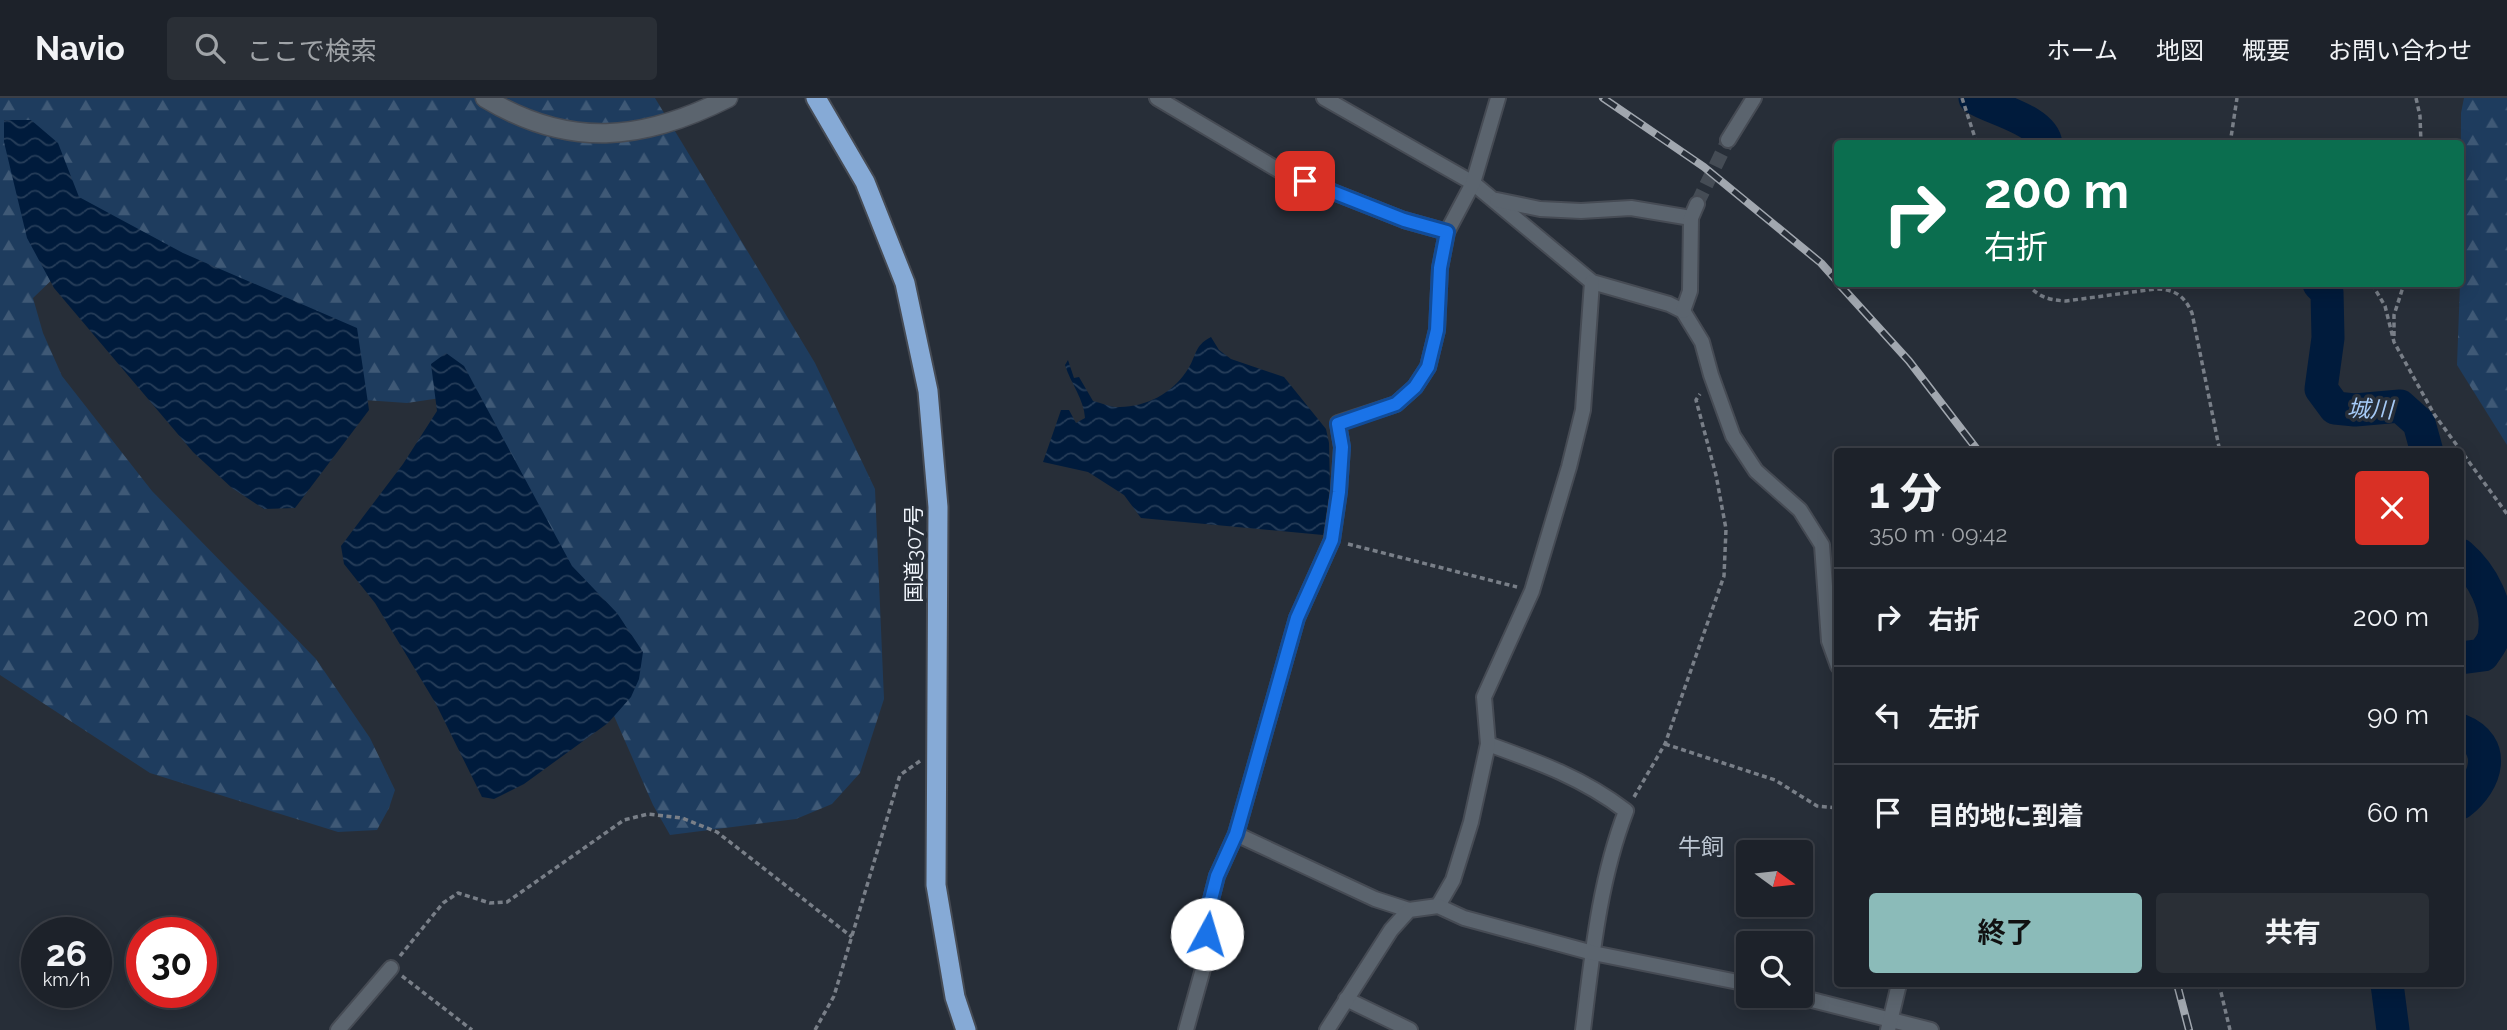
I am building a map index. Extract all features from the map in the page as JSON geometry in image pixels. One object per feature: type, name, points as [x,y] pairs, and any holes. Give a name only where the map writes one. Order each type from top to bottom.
[{"type":"highway","name":"国道307号","points":[[816,98],[865,182],[905,283],[928,391],[938,507],[936,885],[955,997],[966,1030]]},
{"type":"street","points":[[485,98],[530,121],[576,132],[602,134],[657,127],[688,118],[728,98]]},
{"type":"street","points":[[1157,98],[1174,102],[1280,171],[1404,220],[1447,232]]},
{"type":"street","points":[[1324,98],[1472,183],[1592,282],[1669,304],[1683,311],[1702,342],[1733,436],[1756,471],[1800,510],[1822,545],[1829,641],[1834,655]]},
{"type":"street","points":[[1186,1030],[1206,958],[1208,911],[1217,876],[1236,834],[1297,618],[1332,540],[1342,447],[1338,424],[1396,404],[1415,387],[1428,367],[1437,330],[1440,268],[1447,232],[1472,183],[1498,98]]},
{"type":"street","points":[[1728,140],[1754,98]]},
{"type":"street","points":[[1492,199],[1540,209],[1581,211],[1631,208],[1691,218]]},
{"type":"street","points":[[1683,311],[1690,291],[1691,218],[1697,204]]},
{"type":"street","points":[[1438,906],[1452,880],[1471,822],[1488,744],[1484,696],[1532,590],[1569,467],[1583,410],[1592,282]]},
{"type":"street","points":[[1488,744],[1563,771],[1626,811],[1612,848],[1593,953],[1583,1030]]},
{"type":"street","points":[[1236,834],[1375,899],[1409,910],[1438,906],[1464,918],[1593,953],[1736,982]]},
{"type":"street","points":[[1326,1030],[1391,930],[1409,910]]},
{"type":"street","points":[[338,1030],[391,968]]},
{"type":"street","points":[[1889,1025],[1898,987]]},
{"type":"street","points":[[1346,999],[1410,1030]]},
{"type":"street","points":[[1813,1001],[1889,1025],[1931,1030]]},
{"type":"path","points":[[1962,98],[1976,140]]},
{"type":"path","points":[[2231,140],[2237,98]]},
{"type":"path","points":[[2416,98],[2421,140]]},
{"type":"path","points":[[2029,287],[2037,295],[2066,301],[2155,289],[2168,289],[2186,299],[2192,313],[2219,448]]},
{"type":"path","points":[[2374,287],[2385,306],[2394,342],[2434,414],[2459,448]]},
{"type":"path","points":[[2394,342],[2394,315],[2403,287]]},
{"type":"path","points":[[1626,811],[1665,744],[1724,576],[1726,529],[1716,475],[1696,400],[1711,375]]},
{"type":"path","points":[[2464,455],[2507,514]]},
{"type":"path","points":[[1332,540],[1532,590]]},
{"type":"path","points":[[1665,744],[1775,780],[1817,806],[1834,808]]},
{"type":"path","points":[[815,1030],[834,996],[900,775],[936,750]]},
{"type":"path","points":[[472,1030],[391,968],[443,903],[458,892],[490,903],[507,902],[624,820],[648,814],[682,818],[717,832],[852,937]]},
{"type":"path","points":[[2220,987],[2230,1030]]},
{"type":"green space","points":[[0,98],[655,98],[815,363],[875,489],[884,699],[860,773],[832,804],[796,819],[670,835],[653,805],[477,403],[454,396],[407,403],[350,399],[59,273],[33,298],[43,333],[62,376],[152,491],[316,659],[370,738],[395,790],[377,830],[338,832],[150,773],[0,675]]},
{"type":"green space","points":[[2464,98],[2507,98],[2507,445],[2457,365],[2460,287],[2464,287],[2464,140],[2461,140]]},
{"type":"water","points":[[4,120],[31,120],[58,143],[79,197],[183,253],[357,328],[369,410],[295,508],[264,509],[232,488],[193,452],[54,288],[27,238],[4,142]]},
{"type":"water","points":[[1211,337],[1219,350],[1231,359],[1284,377],[1326,429],[1330,489],[1323,535],[1141,518],[1124,495],[1088,472],[1043,462],[1061,410],[1069,410],[1076,423],[1085,418],[1082,404],[1065,365],[1068,360],[1074,378],[1079,377],[1093,401],[1114,407],[1130,406],[1149,401],[1166,392],[1186,372],[1201,344]]},
{"type":"water","points":[[446,353],[464,366],[572,566],[617,613],[643,652],[639,679],[631,697],[608,723],[524,784],[494,799],[482,797],[436,704],[375,603],[344,564],[341,546],[403,464],[437,411],[431,364]]},
{"type":"waterway","name":"城川","points":[[1975,98],[2027,122],[2036,128],[2044,140]]},
{"type":"waterway","name":"城川","points":[[2322,287],[2327,292],[2328,338],[2321,389],[2335,408],[2355,410],[2400,406],[2419,423],[2426,448]]},
{"type":"waterway","name":"城川","points":[[2464,559],[2488,592],[2495,625],[2490,646],[2483,655],[2464,657]]},
{"type":"waterway","name":"城川","points":[[2464,732],[2480,745],[2484,754],[2482,775],[2464,799]]},
{"type":"waterway","name":"城川","points":[[2387,987],[2393,1030]]},
{"type":"tunnel","points":[[1697,204],[1728,140]]},
{"type":"railway","points":[[1603,98],[1704,167],[1821,263],[1834,278]]},
{"type":"railway","points":[[1842,287],[1909,361],[1976,448]]},
{"type":"railway","points":[[2178,987],[2189,1030]]},
{"type":"district","name":"牛飼","points":[[1701,847]]},
{"type":"route","points":[[1207,934],[1208,911],[1217,876],[1236,834],[1297,618],[1332,540],[1342,447],[1338,424],[1396,404],[1415,387],[1428,367],[1437,330],[1440,268],[1447,232],[1404,220],[1305,181]]}]
